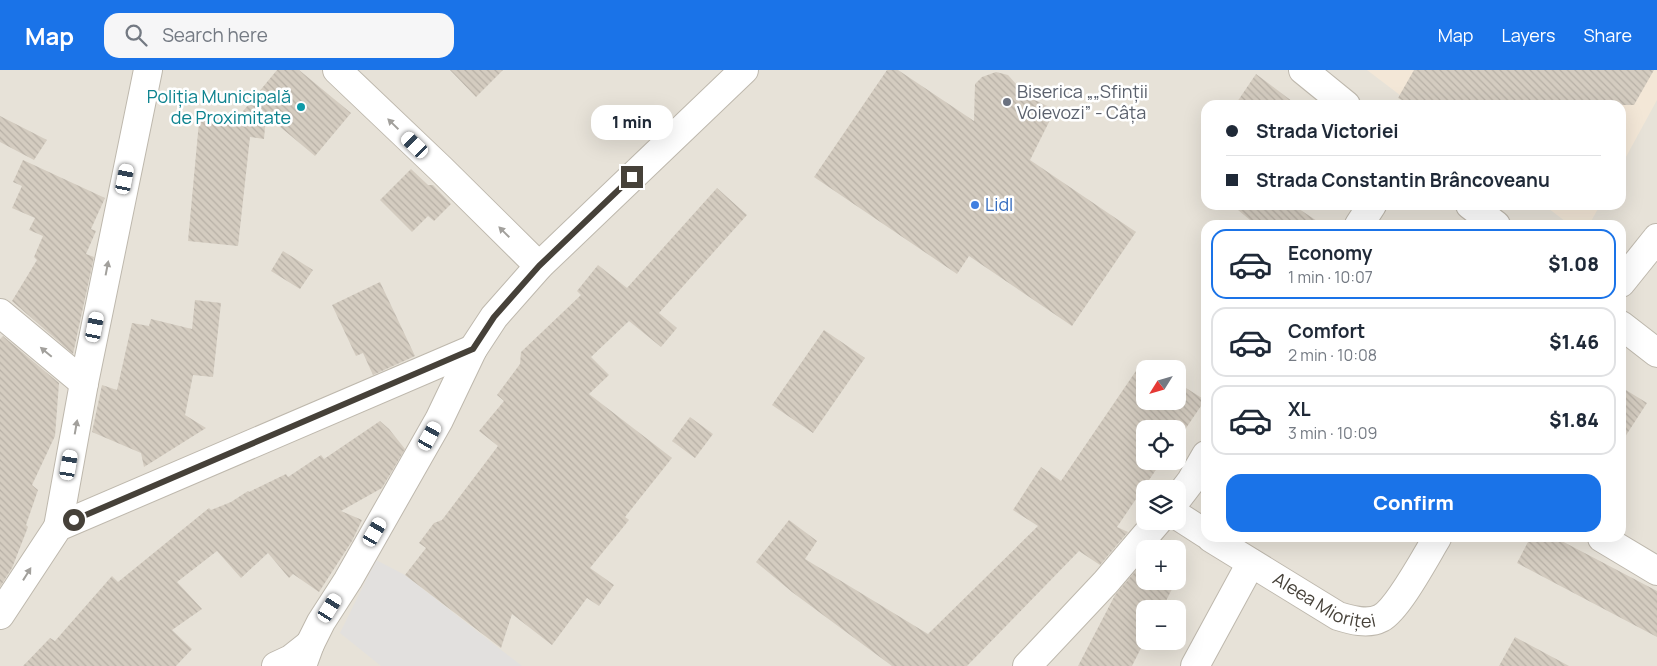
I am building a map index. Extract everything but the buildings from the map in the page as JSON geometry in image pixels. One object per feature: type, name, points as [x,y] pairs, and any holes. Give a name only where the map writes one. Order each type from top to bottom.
[{"type":"street","points":[[0,614],[58,527],[84,383],[148,70]]},
{"type":"street","points":[[337,70],[539,266]]},
{"type":"street","points":[[276,666],[291,658],[306,655],[321,622],[348,580],[438,420],[473,349],[494,317],[539,266],[744,70]]},
{"type":"street","points":[[1303,70],[1340,100]]},
{"type":"street","points":[[1476,210],[1490,220]]},
{"type":"street","points":[[1626,277],[1657,238]]},
{"type":"street","points":[[0,313],[84,383]]},
{"type":"street","points":[[1626,329],[1657,353]]},
{"type":"street","points":[[58,527],[473,349]]},
{"type":"street","points":[[1186,488],[1201,464]]},
{"type":"street","points":[[1186,521],[1201,531]]},
{"type":"street","points":[[1027,666],[1106,582],[1150,530]]},
{"type":"street","name":"Aleea Mioriței","points":[[1217,542],[1338,616],[1359,622],[1380,618],[1395,605],[1434,542]]},
{"type":"street","points":[[1609,542],[1657,571]]},
{"type":"street","points":[[1195,666],[1251,563]]},
{"type":"shaded area","points":[[0,70],[1657,70],[1657,666],[0,666]]},
{"type":"shaded area","points":[[1367,70],[1657,70],[1657,100],[1626,157],[1626,100],[1406,100]]},
{"type":"shaded area","points":[[1550,210],[1597,210],[1592,220],[1564,220]]},
{"type":"shaded area","points":[[376,560],[405,575],[522,666],[381,666],[340,633]]},
{"type":"place","name":"Biserica „„Sfinții Voievozi” - Câța","points":[[1007,102]]},
{"type":"place","name":"Poliția Municipală de Proximitate","points":[[301,107]]},
{"type":"place","name":"Lidl","points":[[975,205]]},
{"type":"route","points":[[74,520],[473,349],[494,317],[539,266],[632,177]]}]
